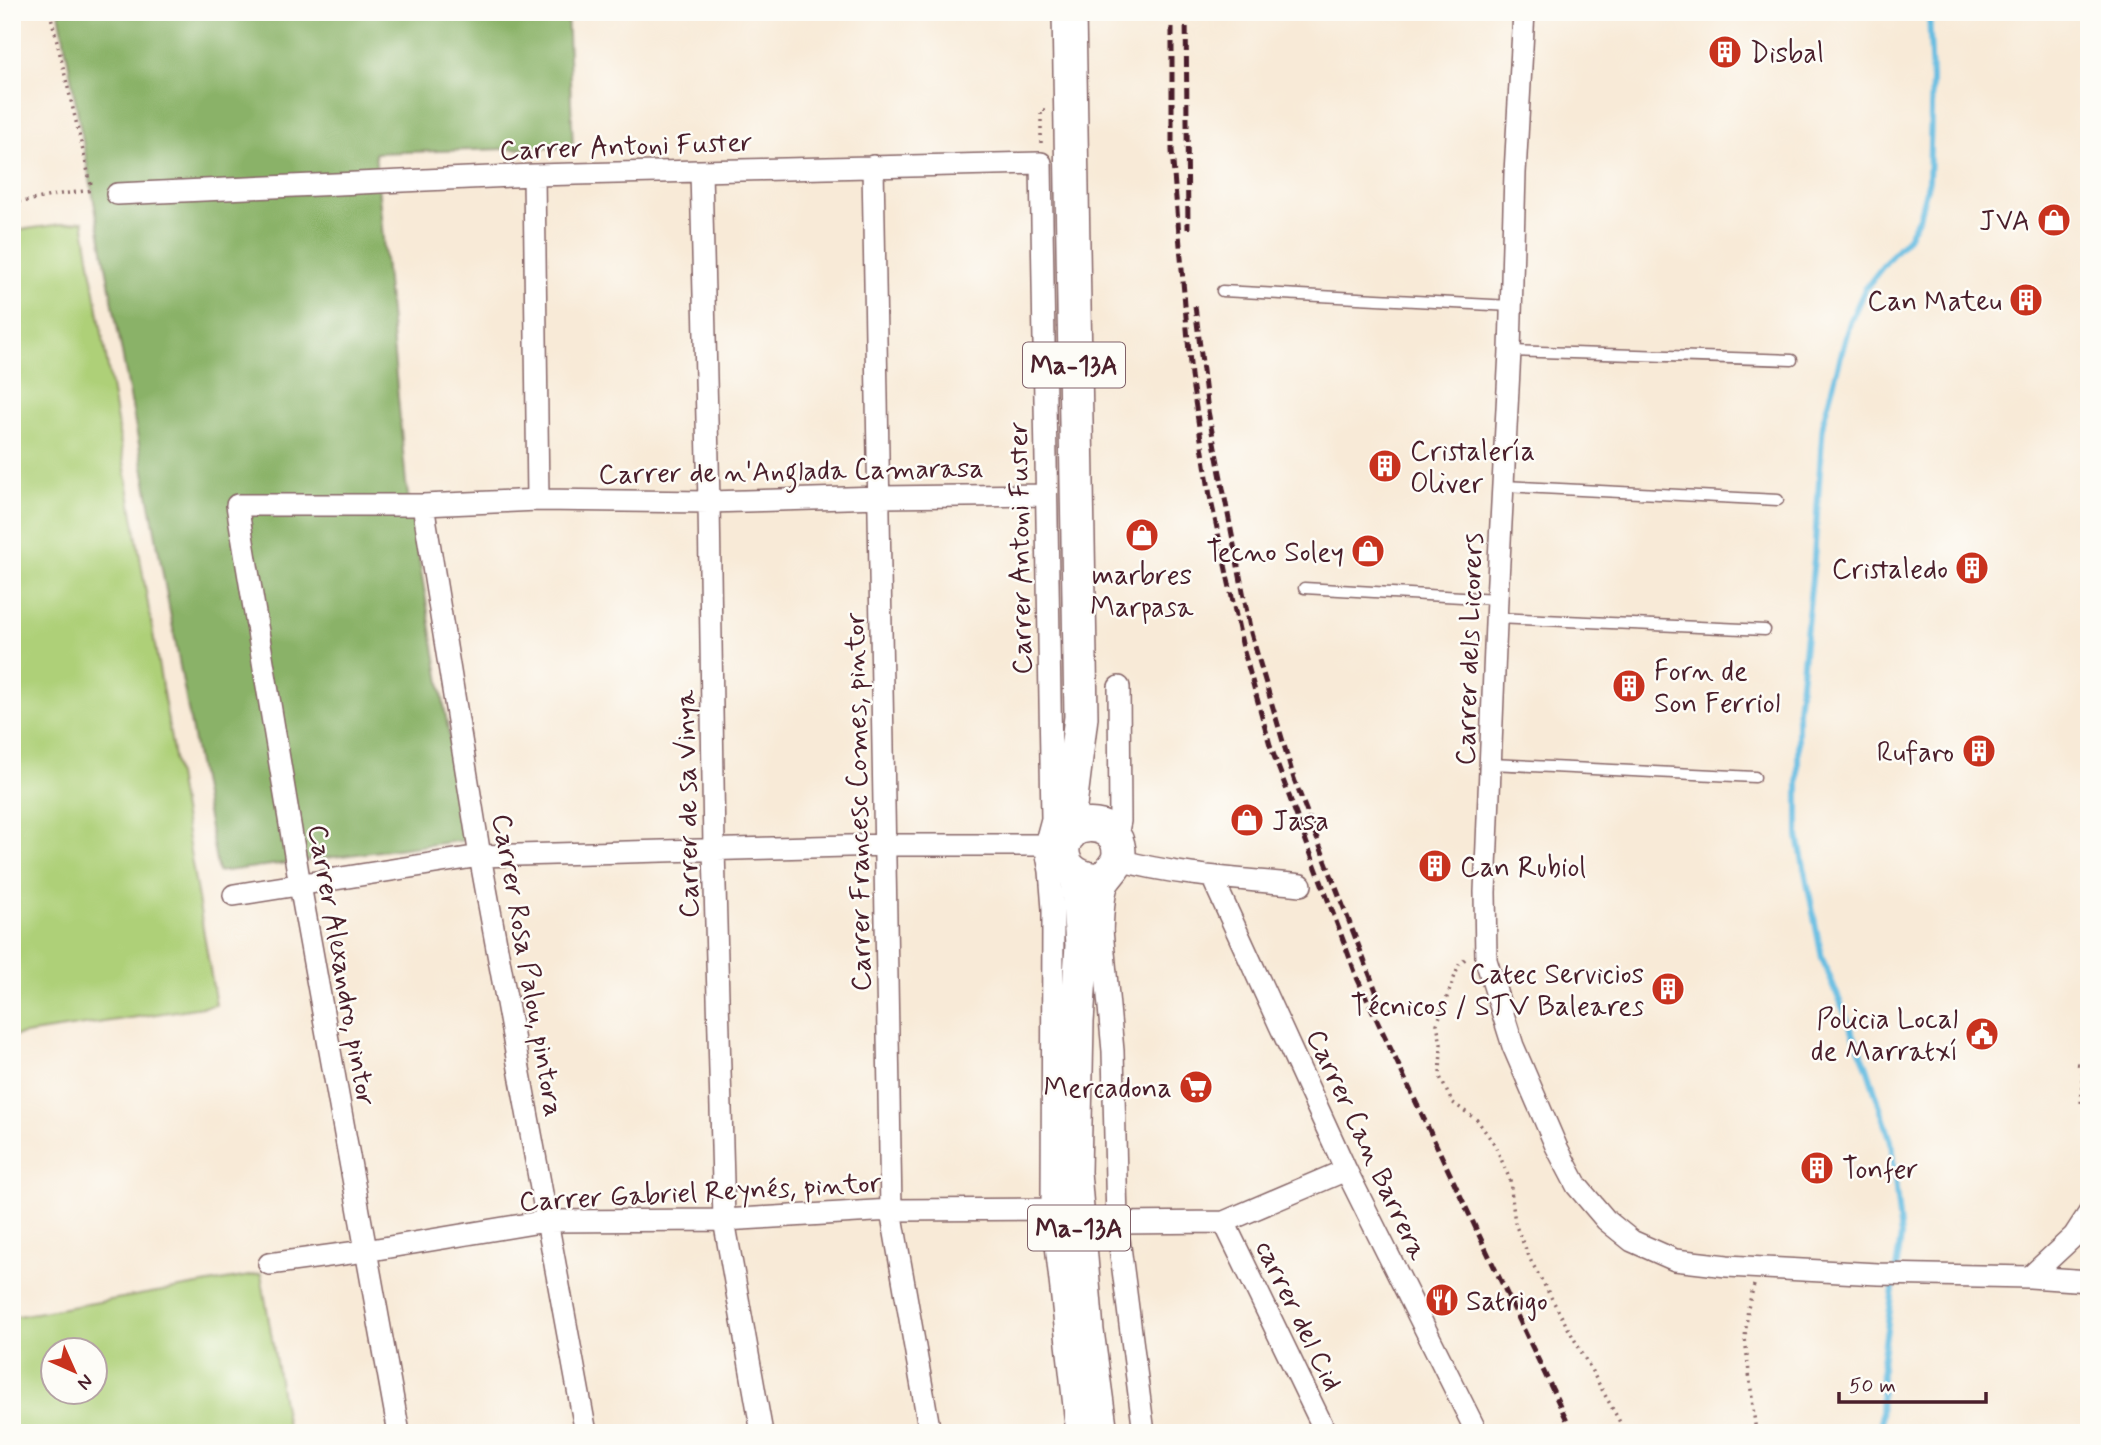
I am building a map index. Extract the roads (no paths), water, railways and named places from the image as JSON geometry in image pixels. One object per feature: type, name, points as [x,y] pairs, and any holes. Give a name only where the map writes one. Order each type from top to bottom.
[{"type":"main road","name":"Ma-13A","points":[[1069,12],[1081,717],[1070,806],[1058,840],[1065,843],[1063,851],[1068,866],[1104,863]]},
{"type":"main road","name":"Ma-13A","points":[[1081,717],[1093,790],[1101,816],[1104,863],[1094,945],[1077,1022],[1074,1172],[1087,1331],[1101,1433]]},
{"type":"street","name":"Carrer dels Licorers","points":[[1524,12],[1485,892],[1486,960],[1513,1046],[1556,1146],[1577,1186],[1606,1220],[1632,1241],[1675,1260],[1727,1266],[1878,1274],[2089,1281]]},
{"type":"street","name":"Carrer Antoni Fuster","points":[[117,194],[534,175],[1041,163],[1052,818],[1058,840],[1050,871],[1053,909],[1052,1209],[1077,1433]]},
{"type":"street","name":"Carrer Francesc Comes, pintor","points":[[873,166],[891,1210],[930,1433]]},
{"type":"street","name":"Carrer de sa Vinya","points":[[701,170],[724,1220],[762,1433]]},
{"type":"street","points":[[534,175],[538,500]]},
{"type":"street","name":"Carrer de n'Anglada Camarasa","points":[[237,505],[423,505],[538,500],[709,502],[1046,495]]},
{"type":"street","name":"Carrer Alexandro, pintor","points":[[237,505],[300,885],[399,1433]]},
{"type":"street","name":"Carrer Rosa Palou, pintora","points":[[423,505],[480,856],[586,1433]]},
{"type":"street","points":[[1119,687],[1120,821],[1104,863],[1102,945],[1112,1051],[1117,1223],[1144,1433]]},
{"type":"street","points":[[234,895],[480,856],[1058,840]]},
{"type":"street","points":[[1104,863],[1301,885]]},
{"type":"street","name":"Carrer Can Barrera","points":[[1212,877],[1346,1170],[1477,1433]]},
{"type":"street","points":[[1117,1223],[1224,1222],[1346,1170]]},
{"type":"street","name":"Carrer Gabriel Reynés, pintor","points":[[269,1264],[546,1222],[724,1220],[891,1210],[1052,1209]]},
{"type":"street","points":[[2030,1277],[2074,1236],[2089,1213]]},
{"type":"street","name":"carrer del Cid","points":[[1224,1222],[1326,1433]]},
{"type":"lane","points":[[1222,291],[1511,306]]},
{"type":"lane","points":[[1510,351],[1792,360]]},
{"type":"lane","points":[[1503,486],[1778,500]]},
{"type":"lane","points":[[1304,588],[1497,608],[1766,630]]},
{"type":"lane","points":[[1492,764],[1755,777]]},
{"type":"waterway","points":[[1881,1433],[1882,1362],[1901,1237],[1891,1141],[1867,1067],[1822,958],[1798,836],[1798,711],[1814,559],[1823,422],[1850,322],[1865,289],[1907,239],[1919,217],[1929,180],[1932,79],[1929,12]]},
{"type":"railway","points":[[1172,12],[1172,151],[1191,376],[1210,496],[1243,648],[1270,745],[1358,980],[1573,1433]]},
{"type":"railway","points":[[1186,12],[1188,229]]},
{"type":"railway","points":[[1195,306],[1208,411],[1251,633],[1294,779],[1383,1009]]},
{"type":"place","name":"Disbal","points":[[1725,52]]},
{"type":"place","name":"JVA","points":[[2054,220]]},
{"type":"place","name":"Can Mateu","points":[[2026,300]]},
{"type":"place","name":"Cristalería Oliver","points":[[1385,466]]},
{"type":"place","name":"marbres Marpasa","points":[[1142,535]]},
{"type":"place","name":"Tecno Soley","points":[[1368,551]]},
{"type":"place","name":"Cristaledo","points":[[1972,568]]},
{"type":"place","name":"Forn de Son Ferriol","points":[[1629,686]]},
{"type":"place","name":"Rufaro","points":[[1979,751]]},
{"type":"place","name":"Jasa","points":[[1247,820]]},
{"type":"place","name":"Can Rubiol","points":[[1435,866]]},
{"type":"place","name":"Catec Servicios Técnicos / STV Baleares","points":[[1668,989]]},
{"type":"place","name":"Policia Local de Marratxí","points":[[1982,1034]]},
{"type":"place","name":"Mercadona","points":[[1196,1087]]},
{"type":"place","name":"Tonfer","points":[[1817,1168]]},
{"type":"place","name":"Satrigo","points":[[1442,1300]]}]
